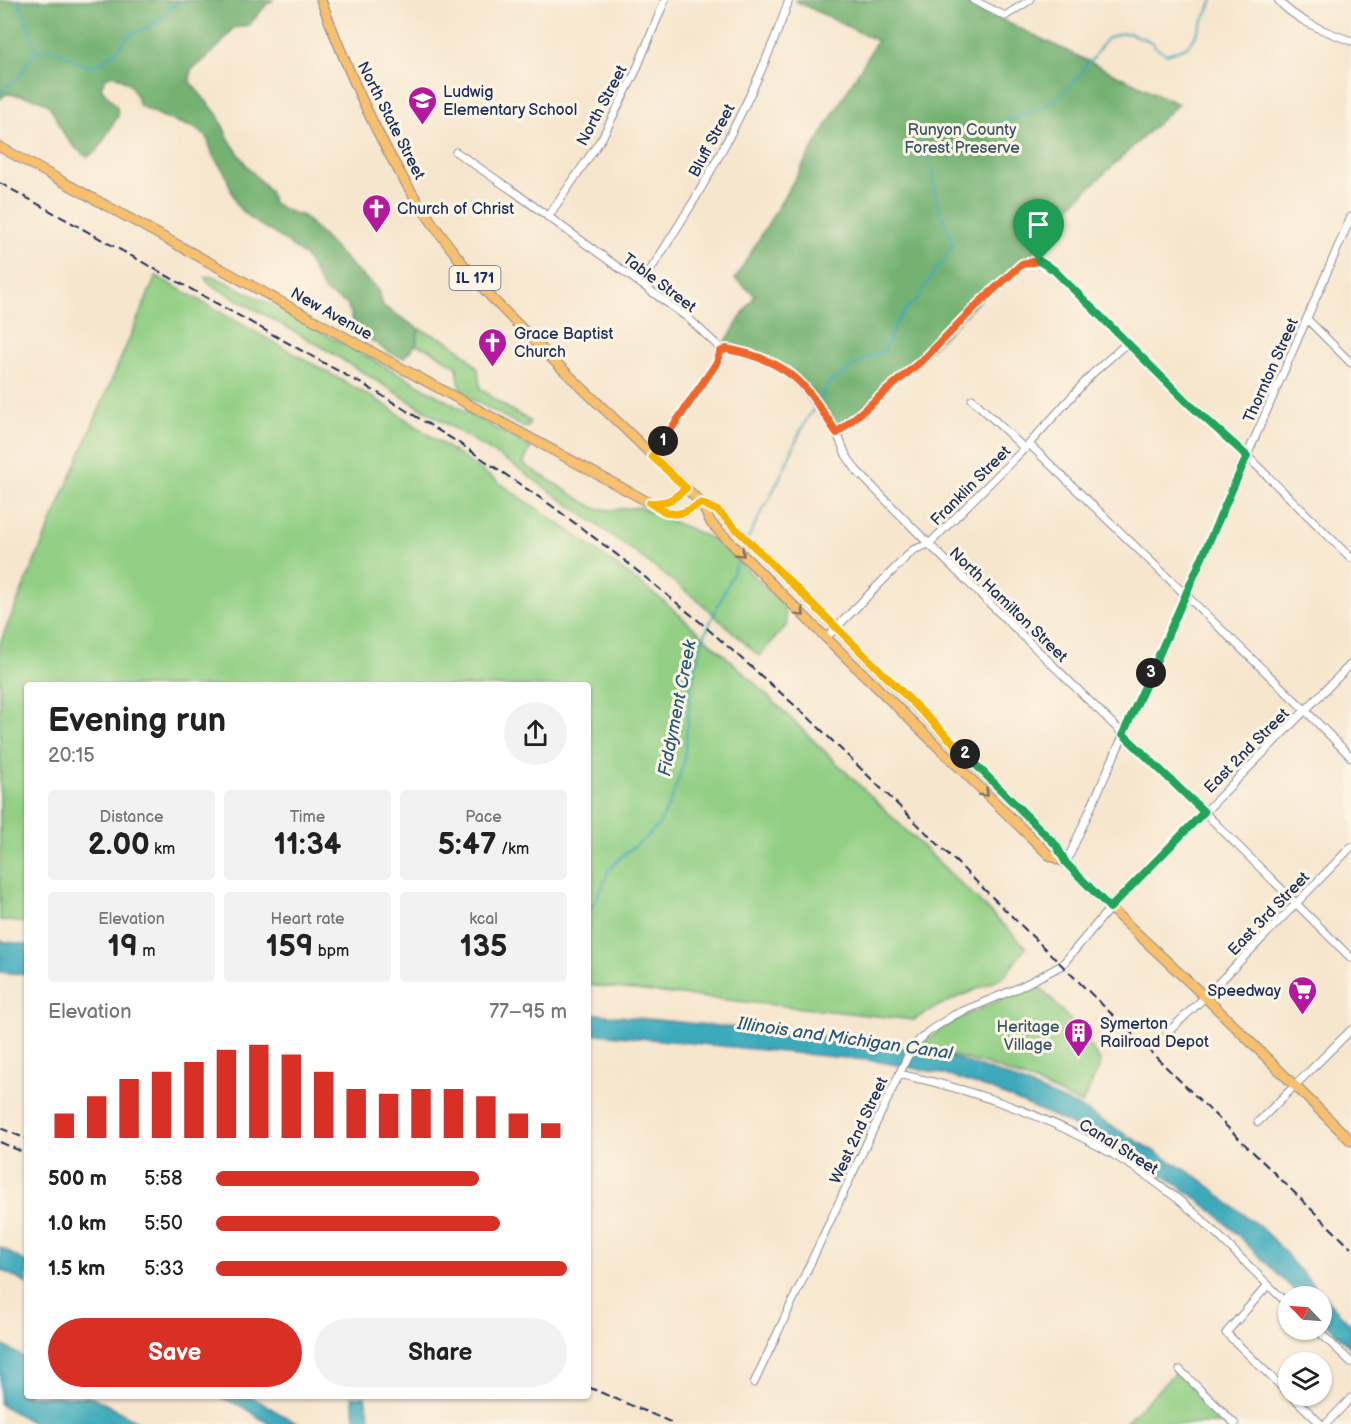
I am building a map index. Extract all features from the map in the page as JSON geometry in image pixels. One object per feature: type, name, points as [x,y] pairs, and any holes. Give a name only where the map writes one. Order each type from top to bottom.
[{"type":"main road","name":"North State Street","points":[[321,0],[353,81],[392,159],[435,226],[496,301],[701,503],[711,523],[759,572],[1049,855],[1066,863]]},
{"type":"main road","name":"New Avenue","points":[[0,147],[661,511],[674,514],[687,512],[701,503]]},
{"type":"main road","points":[[650,503],[663,503],[675,498],[686,488]]},
{"type":"main road","name":"North State Street","points":[[701,503],[718,511],[1056,845],[1066,863]]},
{"type":"main road","name":"IL 171","points":[[1066,863],[1351,1141]]},
{"type":"street","name":"North Street","points":[[548,217],[602,138],[635,73],[665,0]]},
{"type":"street","name":"Bluff Street","points":[[641,284],[663,252],[739,118],[758,80],[789,0]]},
{"type":"street","points":[[973,0],[1005,16],[1030,0]]},
{"type":"street","points":[[1278,0],[1294,15],[1351,41]]},
{"type":"street","name":"Table Street","points":[[456,152],[687,318],[717,345],[720,352]]},
{"type":"street","name":"Thornton Street","points":[[1066,863],[1186,596],[1351,217]]},
{"type":"street","points":[[652,456],[718,361],[720,352],[726,349],[780,367],[795,378],[837,433],[926,357],[977,305],[1022,264],[1039,261],[1054,270],[1188,403],[1247,456],[1351,558]]},
{"type":"street","points":[[1307,318],[1351,363]]},
{"type":"street","name":"Franklin Street","points":[[826,638],[913,550],[929,544],[1027,447],[1092,374],[1127,343]]},
{"type":"street","points":[[972,399],[1027,447],[1186,596],[1351,757]]},
{"type":"street","name":"North Hamilton Street","points":[[837,433],[846,455],[857,471],[1351,958]]},
{"type":"street","name":"East 2nd Street","points":[[1110,908],[1351,664]]},
{"type":"street","name":"East 3rd Street","points":[[1167,1033],[1351,847]]},
{"type":"street","name":"West 2nd Street","points":[[754,1383],[912,1047],[929,1031],[954,1015],[1018,988],[1062,965],[1110,908]]},
{"type":"street","points":[[1258,1122],[1351,1030]]},
{"type":"street","name":"Canal Street","points":[[899,1074],[955,1088],[1013,1107],[1063,1127],[1099,1147],[1164,1190],[1196,1215],[1278,1294]]},
{"type":"street","points":[[1268,1285],[1226,1333],[1278,1383]]},
{"type":"street","points":[[1328,1340],[1351,1362]]},
{"type":"street","points":[[1180,1370],[1235,1424]]},
{"type":"street","points":[[1326,1424],[1351,1398]]},
{"type":"street","points":[[1302,1406],[1321,1424]]},
{"type":"green space","points":[[0,0],[273,0],[249,25],[233,28],[222,43],[191,70],[190,82],[217,114],[230,141],[247,166],[269,191],[273,203],[303,216],[378,289],[383,306],[419,329],[416,345],[403,358],[387,351],[352,327],[347,304],[325,292],[305,256],[254,221],[237,206],[225,173],[213,156],[207,137],[194,128],[140,106],[133,90],[124,80],[113,75],[105,78],[101,88],[117,107],[118,116],[97,151],[87,157],[66,137],[47,104],[33,98],[11,94],[6,94],[0,99],[0,55],[2,52],[0,51]]},
{"type":"green space","name":"Runyon County Forest Preserve","points":[[794,0],[963,0],[1178,104],[1033,241],[1038,247],[986,294],[925,355],[838,428],[807,387],[786,367],[764,356],[723,346],[755,295],[735,279],[877,41]]},
{"type":"green space","points":[[156,276],[382,403],[573,533],[665,602],[741,670],[1026,947],[1004,977],[936,1007],[914,1020],[591,985],[591,682],[24,682],[24,923],[0,920],[0,643]]},
{"type":"green space","points":[[213,276],[405,377],[531,447],[523,464],[594,508],[610,510],[640,507],[717,541],[784,605],[787,625],[759,656],[701,603],[632,550],[512,464],[322,347],[208,283],[205,277]]},
{"type":"green space","points":[[419,329],[448,341],[468,357],[478,369],[480,388],[530,421],[528,427],[523,427],[469,398],[460,387],[457,367],[431,350],[416,345]]},
{"type":"green space","name":"Heritage Village","points":[[1037,984],[1080,1032],[1101,1063],[1082,1104],[988,1065],[930,1050],[923,1044],[935,1033],[963,1016]]},
{"type":"green space","points":[[1177,1371],[1229,1424],[1124,1424]]},
{"type":"water","points":[[0,941],[24,945],[24,975],[0,972]]},
{"type":"water","name":"Illinois and Michigan Canal","points":[[591,1013],[849,1039],[910,1048],[954,1058],[1006,1076],[1075,1105],[1196,1176],[1260,1227],[1315,1286],[1290,1286],[1213,1211],[1148,1165],[1113,1144],[990,1089],[939,1073],[876,1061],[591,1033]]},
{"type":"water","points":[[0,1247],[24,1261],[24,1282],[0,1269]]},
{"type":"water","name":"Illinois and Michigan Canal","points":[[1332,1305],[1351,1325],[1351,1348],[1332,1329]]},
{"type":"water","points":[[0,1344],[24,1357],[24,1399],[97,1399],[142,1424],[35,1424],[0,1404]]},
{"type":"water","points":[[225,1399],[255,1399],[298,1424],[269,1424],[243,1407]]},
{"type":"water","points":[[352,1399],[366,1399],[373,1424],[358,1424]]},
{"type":"waterway","points":[[17,0],[36,50]]},
{"type":"waterway","points":[[0,94],[20,75],[37,52],[50,48],[81,64],[93,66],[103,62],[117,51],[128,36],[156,23],[182,0]]},
{"type":"waterway","name":"Fiddyment Creek","points":[[818,403],[827,384],[861,361],[884,350],[896,323],[906,309],[918,299],[936,269],[947,258],[953,242],[936,199],[932,169],[920,136],[933,129],[990,126],[1047,106],[1079,77],[1106,39],[1118,34],[1129,33],[1147,40],[1167,54],[1186,47],[1194,39],[1213,0]]},
{"type":"waterway","name":"Fiddyment Creek","points":[[748,539],[800,432],[815,407]]},
{"type":"waterway","name":"Fiddyment Creek","points":[[591,909],[609,870],[658,826],[670,803],[684,762],[691,688],[702,641],[740,557]]},
{"type":"railway","points":[[0,183],[378,393],[462,445],[552,506],[624,560],[700,622],[808,717],[1351,1248]]},
{"type":"railway","points":[[0,1128],[24,1138]]},
{"type":"railway","points":[[0,1142],[24,1153]]},
{"type":"railway","points":[[591,1388],[675,1424]]},
{"type":"place","name":"Ludwig Elementary School","points":[[422,126]]},
{"type":"place","name":"Church of Christ","points":[[376,234]]},
{"type":"place","name":"Grace Baptist Church","points":[[493,368]]},
{"type":"place","name":"Speedway","points":[[1302,1016]]},
{"type":"place","name":"Symerton Railroad Depot","points":[[1079,1058]]},
{"type":"route","points":[[1039,261],[1054,270],[1188,403],[1247,456],[1123,734],[1204,812],[1110,908],[1066,863],[1056,845],[718,511],[701,503],[687,512],[674,514],[661,511],[650,503],[663,503],[675,498],[686,488],[652,456],[718,361],[720,352],[726,349],[748,354],[780,367],[806,390],[837,433],[926,357],[977,305],[1022,264],[1039,261]]}]
